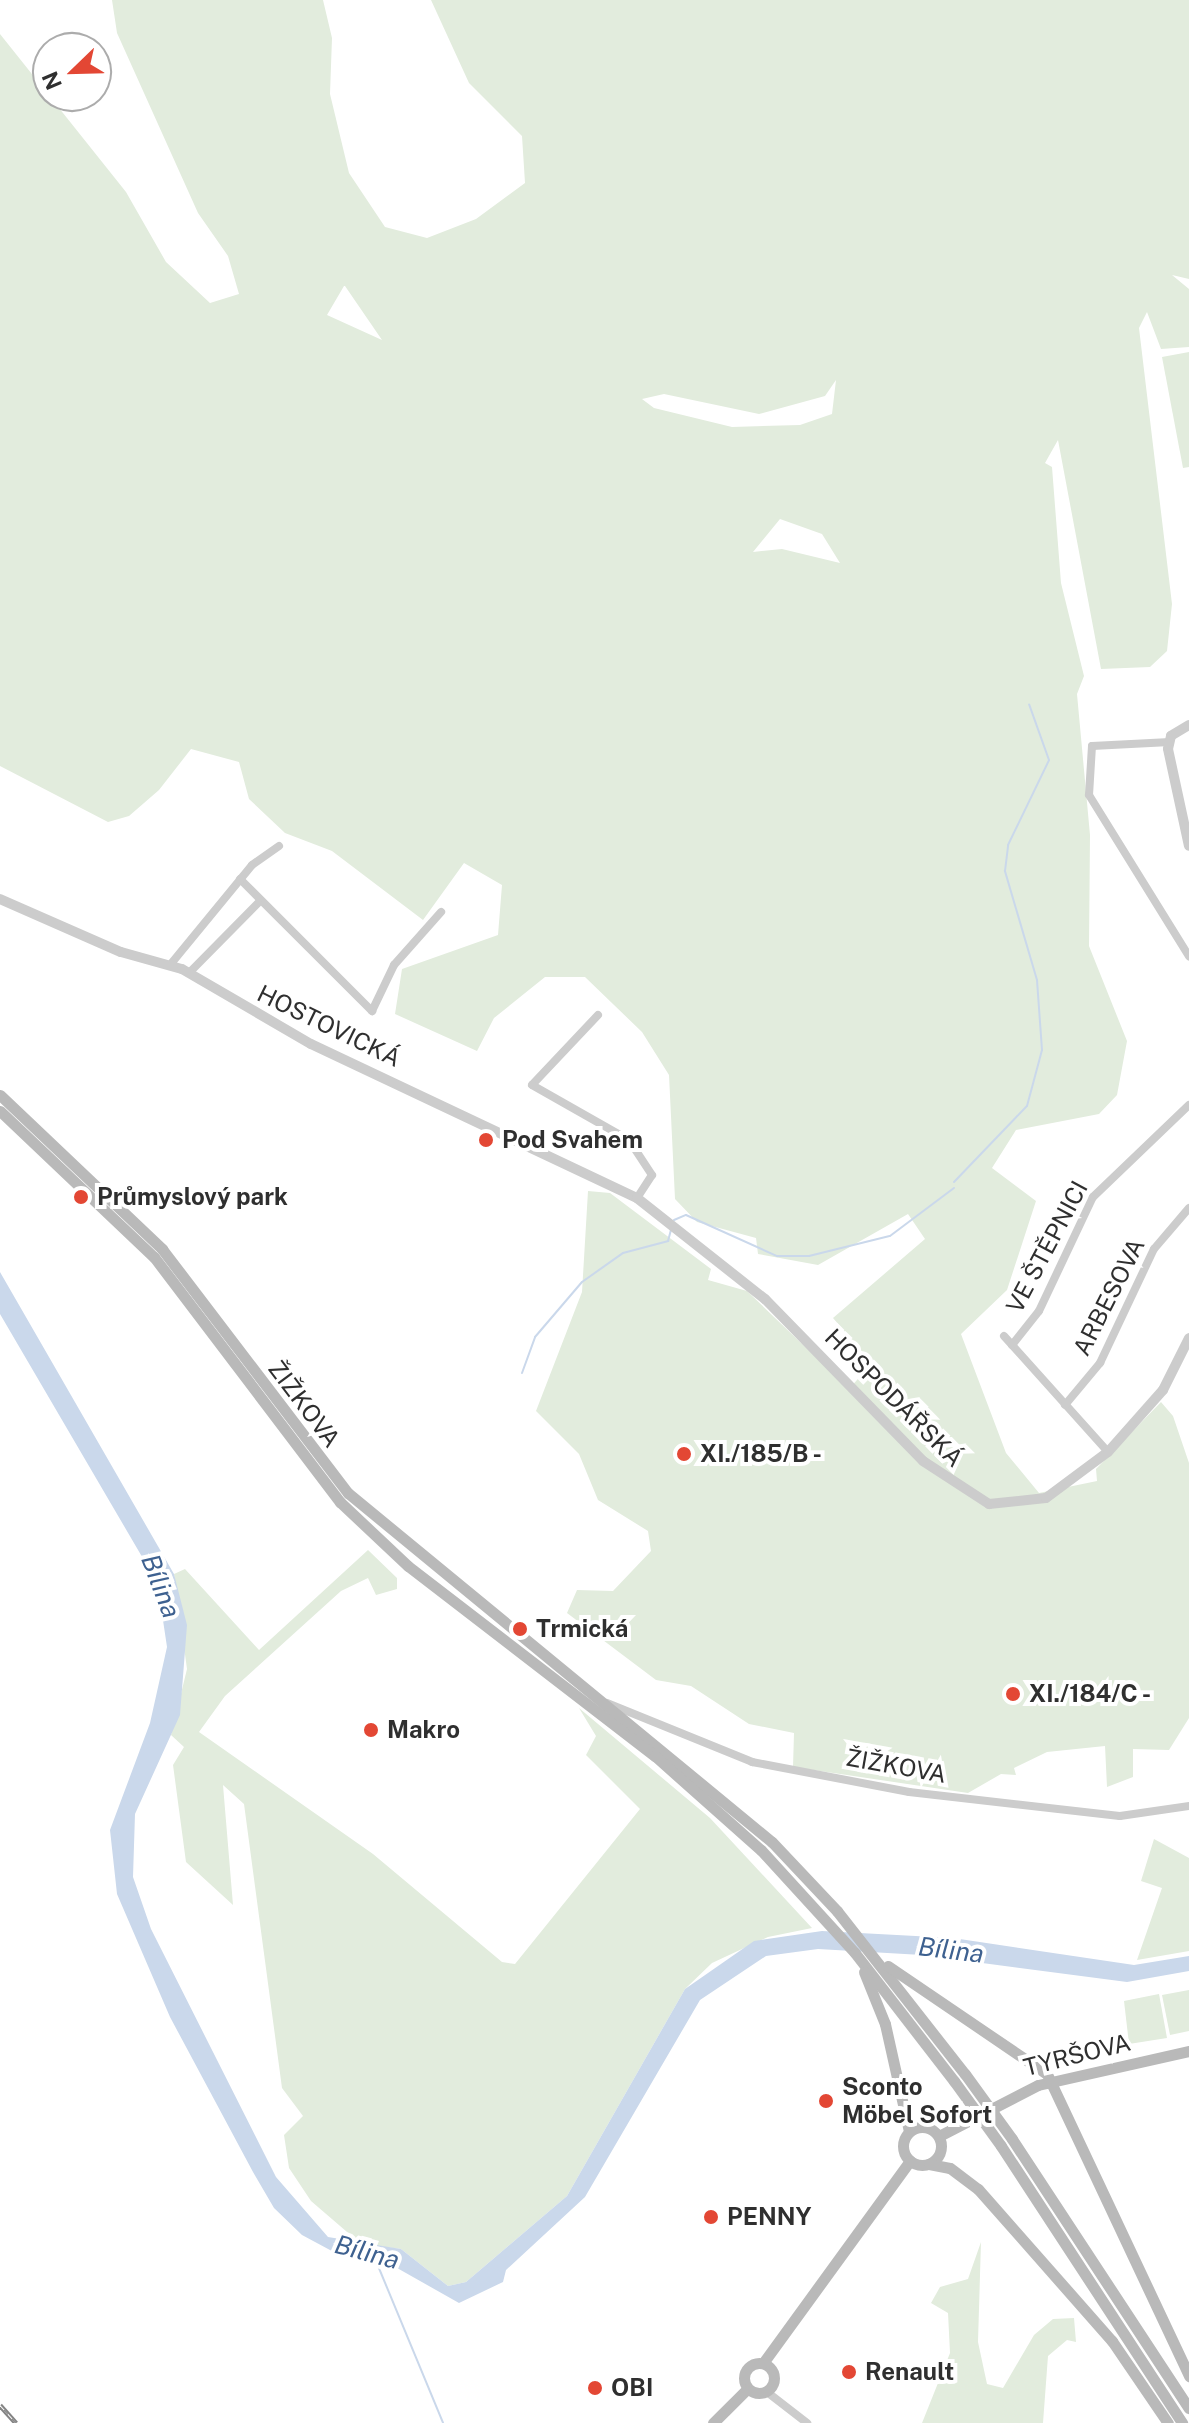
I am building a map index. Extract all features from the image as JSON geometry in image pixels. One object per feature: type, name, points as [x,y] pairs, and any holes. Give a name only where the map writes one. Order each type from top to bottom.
[{"type":"main road","name":"ŽIŽKOVA","points":[[0,1095],[162,1249],[348,1493],[719,1793],[837,1911],[1012,2139],[1189,2408]]},
{"type":"main road","name":"ŽIŽKOVA","points":[[0,1111],[154,1257],[320,1482],[455,1604],[699,1793],[817,1909],[855,1953]]},
{"type":"main road","points":[[855,1953],[1001,2146],[1182,2423]]},
{"type":"main road","points":[[855,1953],[885,2024],[909,2131],[903,2146],[910,2161]]},
{"type":"main road","points":[[874,1956],[1035,2062],[1051,2081],[1189,2376]]},
{"type":"main road","name":"TYRŠOVA","points":[[939,2136],[1051,2081],[1189,2051]]},
{"type":"main road","points":[[909,2131],[926,2127],[939,2136],[940,2152],[929,2164]]},
{"type":"main road","points":[[910,2161],[950,2168],[978,2189],[1112,2341],[1168,2423]]},
{"type":"main road","points":[[713,2423],[747,2389],[747,2369],[763,2363],[910,2161]]},
{"type":"main road","points":[[747,2389],[767,2392],[775,2377],[763,2363]]},
{"type":"street","points":[[1189,725],[1170,742],[1092,746],[1088,779],[1096,810],[1189,956]]},
{"type":"street","points":[[1170,742],[1189,846]]},
{"type":"street","points":[[170,965],[240,879],[279,846]]},
{"type":"street","points":[[240,879],[258,903],[372,1011],[394,965],[441,912]]},
{"type":"street","name":"HOSTOVICKÁ","points":[[0,899],[189,973],[311,1044],[637,1198]]},
{"type":"street","points":[[189,973],[258,903]]},
{"type":"street","points":[[598,1015],[532,1085],[629,1140],[652,1175],[637,1198]]},
{"type":"street","name":"VE ŠTĚPNICI","points":[[1012,1345],[1039,1311],[1093,1197],[1189,1105]]},
{"type":"street","name":"HOSPODÁŘSKÁ","points":[[637,1198],[765,1299],[959,1489],[989,1504],[1025,1505],[1072,1481],[1108,1452],[1163,1390],[1189,1338]]},
{"type":"street","name":"ARBESOVA","points":[[1065,1405],[1100,1363],[1154,1249],[1189,1208]]},
{"type":"street","points":[[1004,1336],[1108,1452]]},
{"type":"street","name":"ŽIŽKOVA","points":[[607,1703],[714,1749],[989,1804],[1120,1816],[1189,1806]]},
{"type":"street","points":[[767,2392],[807,2423]]},
{"type":"green space","points":[[112,0],[323,0],[332,38],[330,94],[349,173],[385,227],[427,238],[476,219],[525,183],[522,136],[469,83],[431,0],[1189,0],[1189,279],[1172,275],[1189,289],[1189,347],[1161,349],[1147,312],[1139,328],[1172,604],[1167,651],[1150,667],[1101,669],[1058,440],[1045,463],[1052,467],[1061,583],[1084,676],[1077,694],[1090,835],[1089,946],[1127,1041],[1117,1095],[1099,1114],[1016,1130],[992,1168],[1036,1201],[1007,1290],[961,1334],[1006,1453],[1039,1493],[1097,1481],[1096,1469],[1161,1402],[1173,1416],[1189,1463],[1189,1718],[1169,1750],[1133,1749],[1133,1777],[1107,1787],[1105,1746],[1047,1752],[1014,1768],[1016,1775],[1001,1774],[968,1793],[793,1767],[794,1733],[749,1724],[691,1686],[656,1680],[567,1613],[577,1590],[613,1591],[651,1551],[648,1531],[598,1500],[579,1454],[536,1411],[582,1292],[588,1191],[610,1193],[711,1269],[708,1280],[747,1291],[849,1389],[872,1363],[833,1318],[925,1239],[908,1214],[818,1265],[758,1254],[756,1238],[697,1222],[675,1199],[669,1075],[642,1032],[585,977],[545,977],[494,1018],[477,1051],[395,1014],[402,969],[498,935],[502,885],[464,863],[423,920],[332,851],[285,833],[249,799],[239,762],[191,749],[159,790],[129,816],[108,822],[0,766],[0,34],[32,74],[32,112],[62,112],[126,192],[166,262],[210,303],[239,294],[228,256],[198,213],[117,33]],"holes":[[[345,286],[382,340],[327,315]],[[836,380],[832,414],[800,425],[732,427],[654,408],[642,399],[664,394],[759,414],[825,396]],[[780,519],[822,534],[840,563],[782,549],[753,552]]]},
{"type":"green space","points":[[1189,352],[1189,467],[1183,468],[1162,357]]},
{"type":"green space","points":[[368,1550],[397,1578],[397,1589],[376,1595],[368,1578],[341,1591],[225,1696],[199,1732],[373,1854],[502,1962],[515,1964],[640,1809],[586,1755],[596,1736],[579,1708],[710,1818],[812,1928],[768,1937],[712,1963],[685,1989],[567,2196],[466,2282],[448,2286],[401,2249],[361,2244],[311,2201],[289,2168],[284,2135],[303,2116],[282,2088],[244,1804],[223,1785],[233,1905],[186,1862],[173,1765],[184,1747],[171,1735],[187,1669],[174,1574],[185,1569],[259,1650]]},
{"type":"green space","points":[[1154,1839],[1189,1858],[1189,1951],[1137,1960],[1162,1888],[1141,1881]]},
{"type":"green space","points":[[1189,1990],[1189,2031],[1170,2035],[1162,1995]]},
{"type":"green space","points":[[1159,1994],[1167,2038],[1129,2044],[1124,2001]]},
{"type":"green space","points":[[981,2242],[978,2342],[987,2384],[1003,2388],[1034,2335],[1053,2319],[1074,2318],[1076,2342],[1067,2340],[1048,2356],[1043,2423],[922,2423],[950,2353],[948,2313],[931,2303],[940,2287],[968,2279]]},
{"type":"water","name":"Bílina","points":[[0,1272],[174,1574],[187,1625],[180,1715],[135,1814],[133,1877],[151,1929],[276,2177],[328,2237],[401,2249],[448,2286],[466,2282],[567,2196],[685,1989],[754,1941],[822,1931],[953,1938],[1134,1965],[1189,1956],[1189,1971],[1127,1982],[922,1955],[818,1949],[766,1956],[700,2000],[585,2197],[506,2270],[503,2282],[459,2303],[390,2264],[343,2257],[302,2235],[274,2208],[253,2172],[170,2017],[117,1894],[110,1830],[150,1723],[167,1647],[161,1607],[148,1567],[0,1314]]},
{"type":"waterway","points":[[954,1182],[1027,1106],[1042,1050],[1037,980],[1005,871],[1008,845],[1049,760],[1029,704]]},
{"type":"waterway","points":[[674,1220],[686,1215],[777,1256],[809,1256],[890,1236],[954,1188]]},
{"type":"waterway","points":[[522,1373],[535,1337],[582,1282],[623,1253],[668,1241],[671,1230]]},
{"type":"waterway","name":"Bílina","points":[[376,2261],[443,2423]]},
{"type":"railway","points":[[0,2405],[16,2423]]},
{"type":"place","name":"Pod Svahem","points":[[486,1140]]},
{"type":"place","name":"Průmyslový park","points":[[81,1197]]},
{"type":"place","name":"XI./185/B -","points":[[684,1454]]},
{"type":"place","name":"Trmická","points":[[520,1629]]},
{"type":"place","name":"XI./184/C -","points":[[1013,1694]]},
{"type":"place","name":"Makro","points":[[371,1730]]},
{"type":"place","name":"Sconto Möbel Sofort","points":[[826,2101]]},
{"type":"place","name":"PENNY","points":[[711,2217]]},
{"type":"place","name":"Renault","points":[[849,2372]]},
{"type":"place","name":"OBI","points":[[595,2388]]}]
